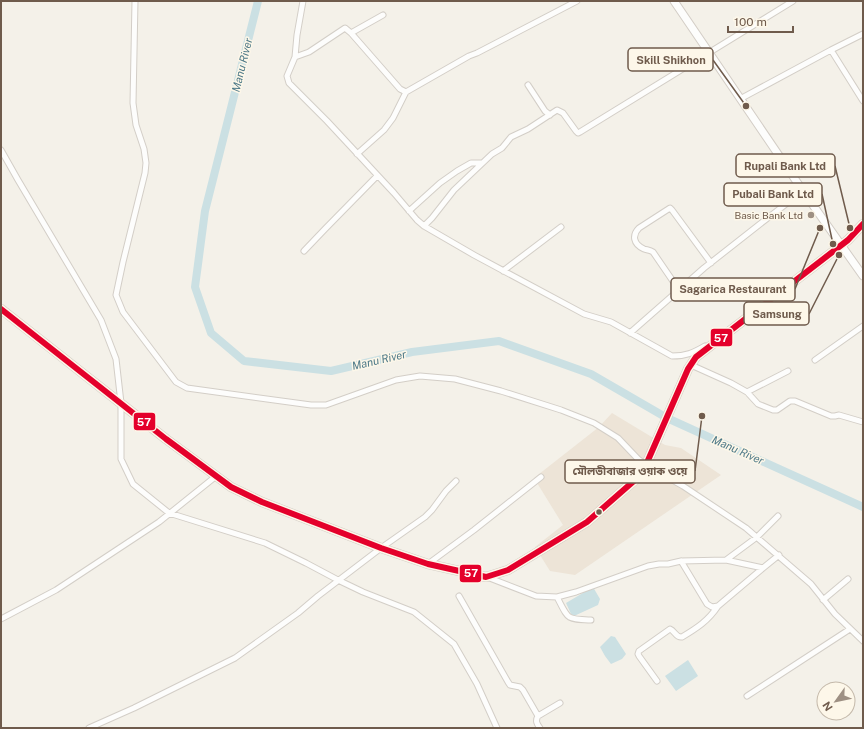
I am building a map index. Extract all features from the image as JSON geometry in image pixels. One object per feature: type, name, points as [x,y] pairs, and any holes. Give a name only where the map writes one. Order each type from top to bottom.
[{"type":"highway","points":[[1,309],[215,477],[231,487],[262,502],[381,548],[428,564],[486,577],[508,570],[587,522],[635,480],[647,462],[689,367],[696,357],[848,240],[863,224]]},
{"type":"main road","points":[[674,1],[840,246],[863,276]]},
{"type":"street","points":[[135,1],[133,103],[136,125],[144,149],[146,163],[145,174],[126,248],[116,295],[123,312],[176,382],[186,388],[310,405],[326,405],[396,380],[420,376],[455,379],[554,407],[594,423],[618,438],[638,460],[647,462],[746,528],[811,584],[835,614],[863,641]]},
{"type":"street","points":[[303,1],[295,57],[287,76],[289,83],[327,121],[424,226],[474,255],[584,314],[611,322],[672,356],[681,356],[693,353],[722,337]]},
{"type":"street","points":[[357,154],[384,130],[394,118],[406,92],[469,56],[577,1]]},
{"type":"street","points":[[424,226],[454,190],[492,154],[502,148],[511,137],[528,129],[557,110],[562,113],[578,133],[793,1]]},
{"type":"street","points":[[351,33],[383,15]]},
{"type":"street","points":[[295,57],[309,52],[345,28],[400,89],[406,92]]},
{"type":"street","points":[[740,99],[863,34]]},
{"type":"street","points":[[831,50],[863,101]]},
{"type":"street","points":[[528,85],[550,115]]},
{"type":"street","points":[[1,150],[101,320],[116,360],[121,403],[121,459],[133,484],[169,513],[265,543],[363,592],[414,612],[454,644],[477,684],[497,728]]},
{"type":"street","points":[[409,211],[440,183],[457,171],[471,163],[482,163]]},
{"type":"street","points":[[304,252],[324,229],[377,176]]},
{"type":"street","points":[[630,333],[711,263],[803,192]]},
{"type":"street","points":[[680,290],[653,252],[644,249],[635,240],[634,236],[639,228],[670,208],[711,263]]},
{"type":"street","points":[[503,270],[561,227]]},
{"type":"street","points":[[815,360],[863,326]]},
{"type":"street","points":[[689,367],[731,383],[747,392],[758,404],[773,410],[777,410],[790,401],[795,400],[831,416],[839,415],[863,422]]},
{"type":"street","points":[[747,392],[788,371]]},
{"type":"street","points":[[1,619],[56,590],[159,522],[215,477]]},
{"type":"street","points":[[428,564],[541,477]]},
{"type":"street","points":[[89,728],[134,708],[235,658],[298,613],[338,580],[381,548],[428,515],[446,491],[456,481]]},
{"type":"street","points":[[726,560],[757,537],[778,516]]},
{"type":"street","points":[[657,681],[639,656],[639,651],[670,629],[677,636],[682,637],[699,626],[709,618],[718,606],[779,555]]},
{"type":"street","points":[[486,577],[536,596],[557,597],[576,592],[648,566],[658,564],[668,564],[680,561],[726,560],[763,568]]},
{"type":"street","points":[[680,561],[707,604],[712,607],[718,606]]},
{"type":"street","points":[[823,600],[848,579]]},
{"type":"street","points":[[459,596],[508,682],[510,685],[520,687],[523,690],[538,716]]},
{"type":"street","points":[[557,597],[568,617],[576,620],[591,620]]},
{"type":"street","points":[[747,696],[850,628]]},
{"type":"street","points":[[540,728],[536,722],[538,716],[560,703]]},
{"type":"shaded area","points":[[612,413],[665,445],[681,448],[721,475],[575,575],[550,571],[535,547],[563,525],[534,478],[599,427]]},
{"type":"shaded area","points":[[593,587],[600,599],[598,605],[574,616],[571,614],[566,603]]},
{"type":"shaded area","points":[[611,636],[615,637],[626,654],[622,659],[611,664],[600,647]]},
{"type":"shaded area","points":[[688,660],[698,676],[676,691],[665,676]]},
{"type":"waterway","name":"Manu River","points":[[258,1],[205,211],[195,287],[211,333],[244,361],[331,371],[412,352],[499,341],[591,374],[667,418],[863,507]]},
{"type":"transit line","name":"57","points":[[1,309],[166,439],[231,487],[262,502],[381,548],[428,564],[486,577],[508,570],[587,522],[635,480],[646,465],[688,369],[696,357],[848,240],[863,224]]},
{"type":"place","name":"Skill Shikhon","points":[[746,106]]},
{"type":"place","name":"Basic Bank Ltd","points":[[811,215]]},
{"type":"place","name":"Sagarica Restaurant","points":[[820,228]]},
{"type":"place","name":"Rupali Bank Ltd","points":[[850,228]]},
{"type":"place","name":"Pubali Bank Ltd","points":[[833,244]]},
{"type":"place","name":"Samsung","points":[[839,255]]},
{"type":"place","name":"মৌলভীবাজার ওয়াক ওয়ে","points":[[702,416]]}]
